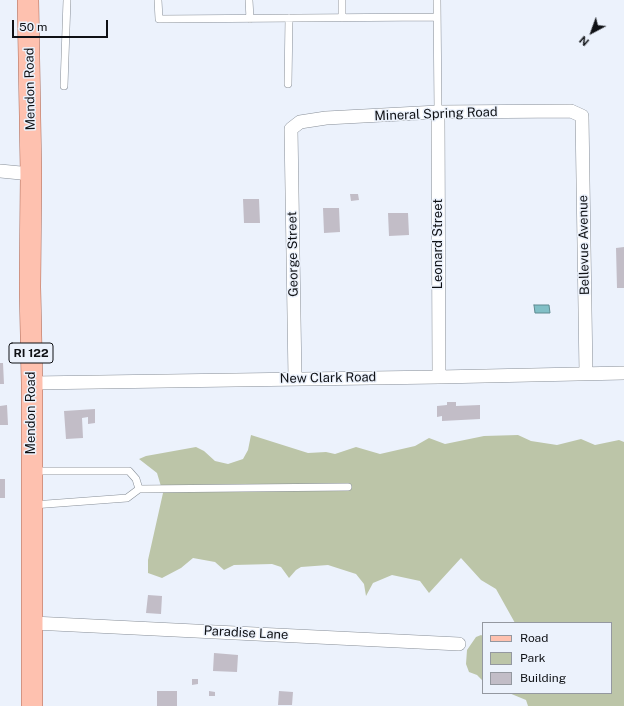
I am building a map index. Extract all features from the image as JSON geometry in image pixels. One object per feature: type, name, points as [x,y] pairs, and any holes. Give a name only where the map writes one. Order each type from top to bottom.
[{"type":"main road","name":"Mendon Road","points":[[28,0],[31,174],[30,286],[32,383],[32,706]]},
{"type":"street","name":"Mineral Spring Road","points":[[291,129],[300,122],[326,118],[438,112],[571,111],[582,116]]},
{"type":"street","name":"Leonard Street","points":[[438,112],[438,377]]},
{"type":"street","name":"Bellevue Avenue","points":[[582,116],[586,374]]},
{"type":"street","name":"George Street","points":[[291,129],[295,379]]},
{"type":"street","points":[[0,171],[31,174]]},
{"type":"street","name":"New Clark Road","points":[[32,383],[624,373]]},
{"type":"street","name":"Paradise Lane","points":[[33,623],[459,644]]},
{"type":"lane","points":[[64,86],[67,0]]},
{"type":"lane","points":[[158,0],[159,19],[437,17]]},
{"type":"lane","points":[[249,0],[250,19]]},
{"type":"lane","points":[[342,0],[342,18]]},
{"type":"lane","points":[[437,0],[438,112]]},
{"type":"lane","points":[[288,84],[289,18]]},
{"type":"lane","points":[[31,471],[129,471],[136,479],[139,489]]},
{"type":"lane","points":[[31,506],[128,498],[139,489],[348,487]]},
{"type":"green space","points":[[251,435],[308,453],[326,452],[335,454],[356,447],[380,454],[415,446],[429,438],[445,444],[484,436],[518,435],[531,441],[557,445],[581,439],[595,445],[619,440],[624,442],[624,706],[528,706],[526,700],[511,694],[612,694],[612,622],[514,622],[496,589],[481,580],[461,558],[429,593],[420,581],[392,575],[373,583],[366,596],[364,584],[356,574],[328,565],[301,567],[289,578],[281,567],[272,564],[234,565],[224,570],[215,562],[193,558],[181,568],[162,578],[148,573],[148,560],[163,493],[157,473],[139,459],[146,456],[196,447],[204,451],[215,461],[228,464],[243,459],[248,450]]},
{"type":"green space","points":[[482,636],[482,680],[477,675],[469,672],[466,664],[467,650],[476,637]]},
{"type":"water","points":[[534,305],[549,305],[550,313],[535,313]]},
{"type":"building","points":[[350,194],[358,194],[359,200],[351,201]]},
{"type":"building","points":[[243,199],[259,199],[260,223],[244,223]]},
{"type":"building","points":[[323,208],[339,208],[340,232],[324,233]]},
{"type":"building","points":[[388,213],[408,213],[409,235],[389,236]]},
{"type":"building","points":[[624,247],[624,288],[617,288],[616,248]]},
{"type":"building","points":[[0,363],[3,363],[4,384],[0,384]]},
{"type":"building","points":[[447,402],[456,402],[456,406],[480,405],[480,419],[442,421],[442,416],[437,417],[437,406],[447,405]]},
{"type":"building","points":[[7,405],[8,425],[0,425],[0,406]]},
{"type":"building","points":[[95,409],[95,423],[88,424],[88,417],[82,418],[83,438],[66,439],[64,411]]},
{"type":"building","points":[[0,479],[5,479],[5,498],[0,498]]},
{"type":"building","points":[[148,595],[162,596],[161,614],[146,613]]},
{"type":"building","points":[[214,653],[238,655],[237,672],[213,671]]},
{"type":"building","points":[[192,679],[198,679],[198,684],[192,685]]},
{"type":"building","points":[[157,691],[177,691],[177,706],[157,706]]},
{"type":"building","points":[[209,691],[215,692],[215,696],[209,696]]},
{"type":"building","points":[[279,691],[293,692],[292,705],[278,705]]}]
